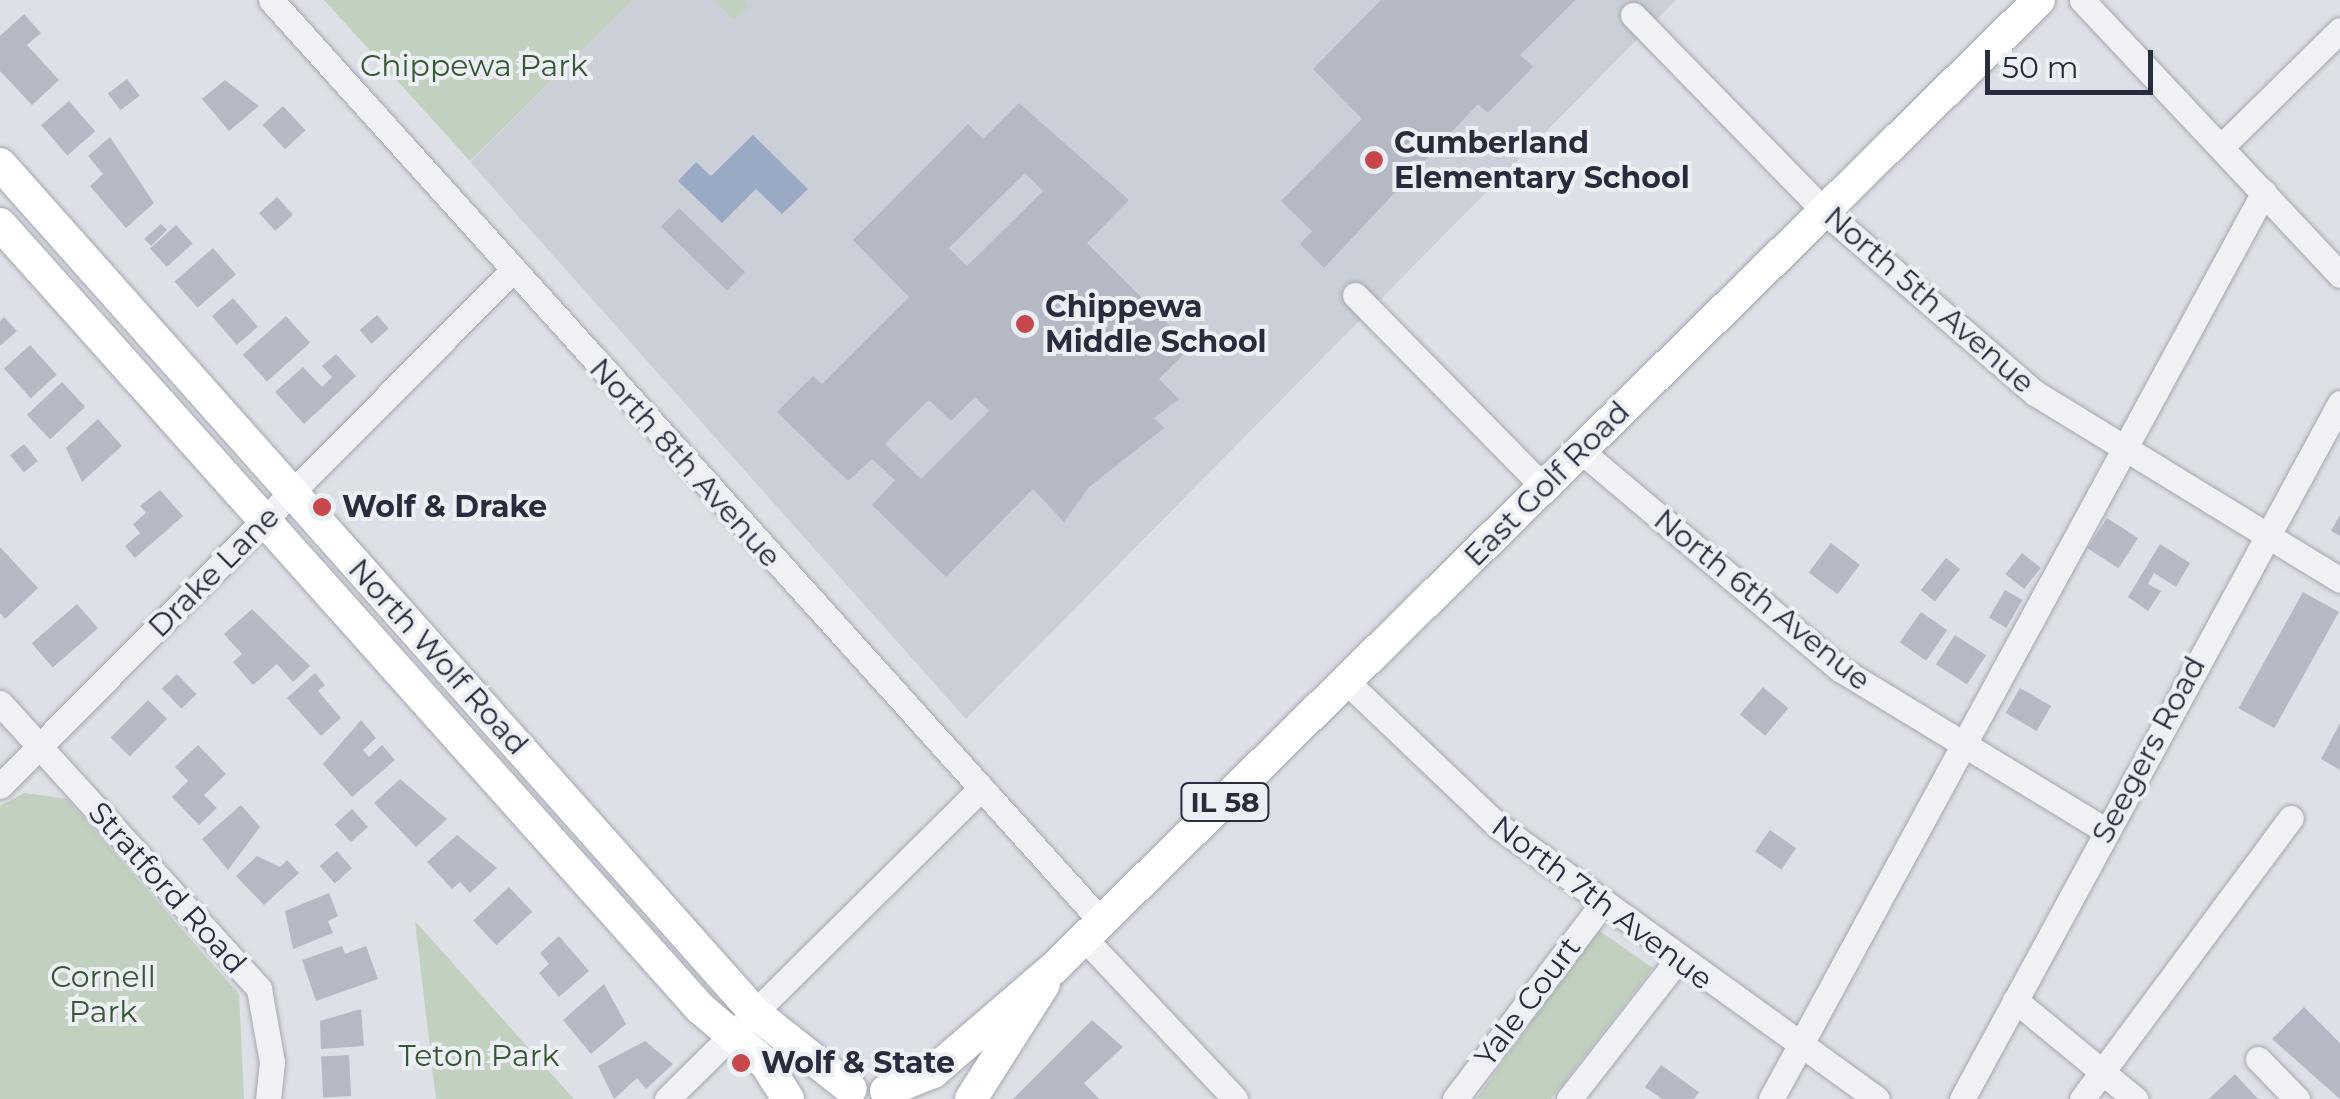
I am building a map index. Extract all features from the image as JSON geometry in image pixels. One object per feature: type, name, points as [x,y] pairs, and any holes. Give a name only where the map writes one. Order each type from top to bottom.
[{"type":"main road","name":"East Golf Road","points":[[896,1095],[932,1072],[1094,930],[2039,0]]},
{"type":"main road","name":"North Wolf Road","points":[[0,164],[756,1013],[840,1094]]},
{"type":"main road","name":"North Wolf Road","points":[[0,224],[731,1036],[766,1064],[788,1099]]},
{"type":"main road","name":"East Golf Road","points":[[971,1099],[1054,968]]},
{"type":"main road","name":"IL 58","points":[[840,1094],[896,1095]]},
{"type":"street","name":"North 8th Avenue","points":[[272,0],[511,272],[981,788],[1235,1099]]},
{"type":"street","points":[[2082,0],[2340,275]]},
{"type":"street","name":"North 5th Avenue","points":[[1632,15],[1824,211],[2035,393],[2340,580]]},
{"type":"street","points":[[2222,146],[2340,30]]},
{"type":"street","points":[[1772,1099],[2264,192]]},
{"type":"street","name":"Drake Lane","points":[[0,786],[511,272]]},
{"type":"street","points":[[1355,295],[1544,486]]},
{"type":"street","name":"Seegers Road","points":[[1962,1099],[2340,403]]},
{"type":"street","name":"North 6th Avenue","points":[[1580,451],[1840,669],[1963,749],[2105,830]]},
{"type":"street","name":"North 7th Avenue","points":[[1347,682],[1497,826],[1676,962],[1877,1099]]},
{"type":"street","name":"Stratford Road","points":[[0,703],[259,989],[272,1062],[268,1099]]},
{"type":"street","points":[[667,1099],[981,788]]},
{"type":"street","points":[[2082,1099],[2291,818]]},
{"type":"street","name":"Yale Court","points":[[1455,1099],[1601,904]]},
{"type":"street","points":[[1569,1099],[1676,962]]},
{"type":"street","points":[[2016,1000],[2134,1099]]},
{"type":"street","points":[[2258,1058],[2297,1099]]},
{"type":"street","points":[[1198,1099],[1217,1080]]},
{"type":"shaded area","points":[[633,0],[1676,0],[966,719],[470,162]]},
{"type":"green space","name":"Chippewa Park","points":[[324,0],[633,0],[470,161]]},
{"type":"green space","points":[[715,0],[744,0],[749,6],[734,20]]},
{"type":"green space","name":"Cornell Park","points":[[24,793],[67,799],[239,994],[244,1099],[0,1099],[0,806]]},
{"type":"green space","name":"Teton Park","points":[[415,921],[574,1099],[436,1099]]},
{"type":"green space","points":[[1598,930],[1653,968],[1551,1099],[1476,1099]]},
{"type":"water","points":[[753,135],[808,189],[782,214],[756,189],[722,223],[678,181],[696,162],[711,176]]},
{"type":"building","name":"Cumberland Elementary School","points":[[1381,0],[1575,0],[1520,55],[1533,67],[1488,113],[1478,104],[1324,268],[1300,244],[1312,231],[1281,201],[1362,119],[1313,69]]},
{"type":"building","points":[[24,14],[41,33],[27,45],[59,80],[32,105],[0,71],[0,36]]},
{"type":"building","points":[[127,79],[140,96],[120,110],[108,93]]},
{"type":"building","points":[[225,80],[259,106],[229,131],[202,99]]},
{"type":"building","points":[[69,101],[95,131],[67,155],[41,125]]},
{"type":"building","name":"Chippewa Middle School","points":[[1019,103],[1129,200],[1087,243],[1191,347],[1159,379],[1179,399],[1154,418],[1164,428],[1089,487],[1064,522],[1033,489],[946,577],[872,505],[895,480],[872,459],[848,481],[777,412],[813,376],[822,384],[909,297],[853,240],[968,124],[983,139]],"holes":[[[1025,173],[1043,191],[967,266],[949,248]],[[975,397],[989,411],[921,479],[885,444],[929,400],[951,421]]]},
{"type":"building","points":[[283,106],[306,130],[285,149],[263,125]]},
{"type":"building","points":[[110,137],[154,203],[126,228],[90,186],[103,174],[88,156]]},
{"type":"building","points":[[277,197],[293,215],[275,231],[259,213]]},
{"type":"building","points":[[679,208],[745,272],[727,291],[661,227]]},
{"type":"building","points":[[161,224],[167,230],[151,246],[144,239]]},
{"type":"building","points":[[176,225],[193,244],[167,267],[150,248]]},
{"type":"building","points":[[213,248],[236,274],[197,308],[175,281]]},
{"type":"building","points":[[233,298],[258,327],[237,345],[212,316]]},
{"type":"building","points":[[377,315],[389,329],[371,344],[360,330]]},
{"type":"building","points":[[286,316],[310,343],[267,382],[243,355]]},
{"type":"building","points":[[4,317],[17,331],[0,346],[0,321]]},
{"type":"building","points":[[30,345],[57,375],[31,398],[4,368]]},
{"type":"building","points":[[336,354],[356,376],[304,424],[275,392],[303,367],[322,387],[332,377],[322,366]]},
{"type":"building","points":[[62,382],[85,407],[50,440],[27,415]]},
{"type":"building","points":[[98,419],[122,446],[82,482],[66,448]]},
{"type":"building","points":[[24,444],[38,461],[24,472],[10,455]]},
{"type":"building","points":[[160,490],[183,516],[135,558],[125,546],[140,533],[133,524],[146,513],[140,506]]},
{"type":"building","points":[[2340,515],[2340,536],[2331,531]]},
{"type":"building","points":[[2107,518],[2138,538],[2118,568],[2087,548]]},
{"type":"building","points":[[1831,543],[1860,565],[1837,594],[1809,573]]},
{"type":"building","points":[[2160,544],[2190,563],[2176,587],[2154,573],[2148,584],[2161,591],[2148,611],[2128,597]]},
{"type":"building","points":[[0,547],[38,588],[5,619],[0,613]]},
{"type":"building","points":[[2022,553],[2041,568],[2024,589],[2005,574]]},
{"type":"building","points":[[1946,558],[1960,569],[1935,601],[1921,590]]},
{"type":"building","points":[[2005,590],[2022,600],[2006,628],[1989,618]]},
{"type":"building","points":[[2303,592],[2339,612],[2274,728],[2239,708]]},
{"type":"building","points":[[77,604],[98,628],[53,668],[32,643]]},
{"type":"building","points":[[252,609],[310,666],[293,682],[277,664],[253,685],[233,662],[242,654],[224,634]]},
{"type":"building","points":[[1921,612],[1947,630],[1926,661],[1900,642]]},
{"type":"building","points":[[1955,635],[1986,655],[1967,685],[1936,664]]},
{"type":"building","points":[[315,673],[325,685],[318,691],[341,718],[321,736],[287,698]]},
{"type":"building","points":[[177,674],[196,694],[181,709],[162,689]]},
{"type":"building","points":[[1763,687],[1788,708],[1765,736],[1740,715]]},
{"type":"building","points":[[2020,688],[2051,706],[2037,731],[2006,713]]},
{"type":"building","points":[[148,700],[167,719],[130,757],[111,737]]},
{"type":"building","points":[[361,720],[376,738],[363,750],[369,757],[382,745],[395,760],[352,797],[323,764]]},
{"type":"building","points":[[2340,723],[2340,770],[2321,759]]},
{"type":"building","points":[[198,745],[226,774],[204,795],[217,808],[199,825],[172,797],[188,781],[175,767]]},
{"type":"building","points":[[400,779],[447,819],[416,847],[374,803]]},
{"type":"building","points":[[241,805],[260,827],[228,870],[202,839]]},
{"type":"building","points":[[352,809],[368,827],[351,842],[335,824]]},
{"type":"building","points":[[1770,830],[1796,848],[1781,870],[1755,851]]},
{"type":"building","points":[[457,835],[497,868],[470,893],[460,882],[452,889],[427,862]]},
{"type":"building","points":[[337,851],[352,868],[335,883],[320,866]]},
{"type":"building","points":[[257,856],[280,867],[287,860],[299,873],[264,905],[236,876]]},
{"type":"building","points":[[509,887],[532,912],[496,945],[473,920]]},
{"type":"building","points":[[329,893],[338,916],[328,921],[333,933],[293,949],[285,911]]},
{"type":"building","points":[[559,936],[589,971],[559,997],[539,973],[549,964],[540,953]]},
{"type":"building","points":[[342,946],[345,954],[366,946],[378,979],[316,1001],[302,960]]},
{"type":"building","points":[[604,984],[626,1024],[591,1054],[563,1020]]},
{"type":"building","points":[[2304,1007],[2340,1043],[2340,1099],[2272,1039]]},
{"type":"building","points":[[361,1009],[364,1046],[321,1049],[320,1021]]},
{"type":"building","points":[[1092,1020],[1123,1047],[1084,1083],[1099,1099],[1013,1099]]},
{"type":"building","points":[[645,1041],[673,1064],[646,1089],[637,1078],[614,1099],[598,1066]]},
{"type":"building","points":[[349,1055],[351,1096],[323,1097],[321,1056]]},
{"type":"building","points":[[1661,1065],[1699,1092],[1694,1099],[1662,1099],[1645,1087]]},
{"type":"building","points":[[2235,1074],[2258,1099],[2209,1099]]},
{"type":"place","name":"Cumberland Elementary School","points":[[1374,160]]},
{"type":"place","name":"Chippewa Middle School","points":[[1025,324]]},
{"type":"place","name":"Wolf & Drake","points":[[322,507]]},
{"type":"place","name":"Wolf & State","points":[[741,1063]]}]
